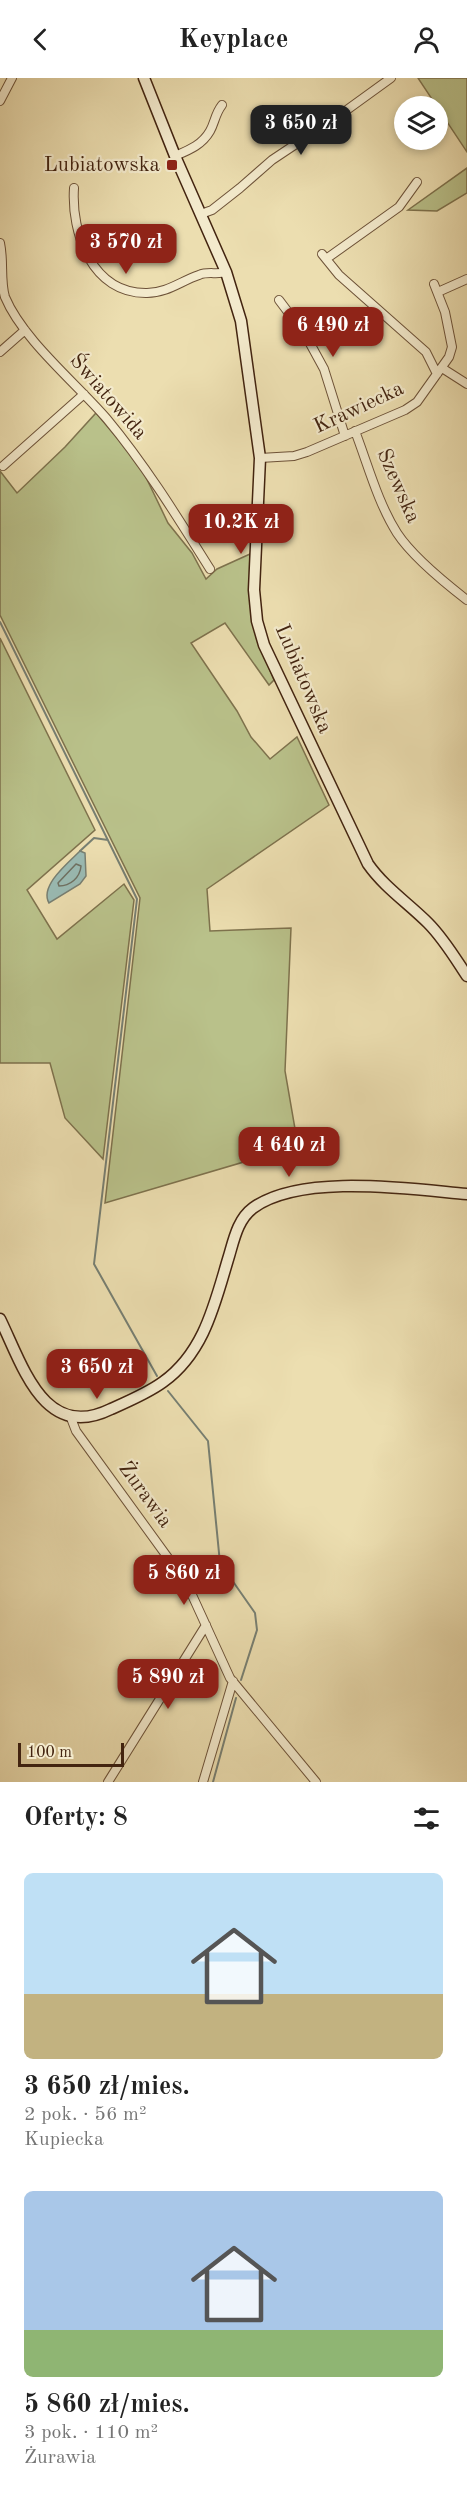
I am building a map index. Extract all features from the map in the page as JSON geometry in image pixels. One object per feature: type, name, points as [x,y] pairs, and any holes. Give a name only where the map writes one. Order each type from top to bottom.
[{"type":"street","points":[[0,101],[12,78]]},
{"type":"street","name":"Lubiatowska","points":[[144,78],[175,156],[226,272],[241,321],[260,458],[254,590],[257,621],[264,645],[368,864],[385,885],[446,943],[467,976]]},
{"type":"street","points":[[201,214],[212,210],[272,160],[391,78]]},
{"type":"street","points":[[175,156],[197,146],[202,141],[211,129],[216,113],[222,105]]},
{"type":"street","points":[[417,182],[399,207],[324,257],[339,275],[426,352],[439,371],[467,384]]},
{"type":"street","points":[[74,188],[73,206],[84,252],[93,266],[114,283],[146,293],[178,285],[201,274],[226,272]]},
{"type":"street","name":"Światowida","points":[[0,245],[5,297],[25,330],[84,394],[144,466],[210,569]]},
{"type":"street","name":"Krawiecka","points":[[260,458],[294,456],[412,406],[439,371],[452,347],[436,288],[467,279]]},
{"type":"street","points":[[279,300],[306,336],[324,369],[345,436]]},
{"type":"street","points":[[0,352],[25,330]]},
{"type":"street","points":[[3,466],[84,394]]},
{"type":"street","name":"Szewska","points":[[355,431],[398,535],[467,600]]},
{"type":"street","points":[[0,1319],[25,1372],[44,1401],[53,1410],[71,1418],[81,1419],[103,1413],[162,1383],[178,1370],[192,1352],[209,1321],[238,1227],[248,1213],[267,1200],[293,1191],[346,1186],[467,1194]]},
{"type":"street","name":"Żurawia","points":[[71,1418],[76,1431],[187,1584],[233,1681],[316,1782]]},
{"type":"street","points":[[108,1782],[206,1625]]},
{"type":"street","points":[[203,1782],[233,1681]]},
{"type":"green space","points":[[418,78],[467,78],[467,152],[448,123],[448,96],[430,96]]},
{"type":"green space","points":[[467,168],[467,193],[437,211],[408,210]]},
{"type":"green space","points":[[96,413],[140,465],[168,523],[192,553],[206,579],[217,569],[250,554],[253,618],[274,680],[269,685],[225,623],[191,643],[237,711],[251,737],[270,759],[297,737],[329,805],[207,889],[210,931],[291,928],[285,1071],[298,1146],[105,1203],[140,898],[0,615],[0,471],[17,493],[65,447]]},
{"type":"green space","points":[[0,638],[95,830],[27,890],[57,939],[124,884],[134,900],[103,1159],[65,1118],[50,1063],[0,1063]]},
{"type":"water","points":[[80,851],[85,853],[86,876],[80,884],[49,903],[48,889],[52,882]]},
{"type":"waterway","points":[[0,622],[137,899],[94,1264],[157,1376]]},
{"type":"waterway","points":[[80,851],[94,838],[108,840]]},
{"type":"waterway","points":[[168,1391],[208,1441],[220,1563],[255,1613],[257,1630],[241,1680]]},
{"type":"waterway","points":[[213,1782],[236,1698]]},
{"type":"place","name":"Lubiatowska","points":[[172,165]]}]
